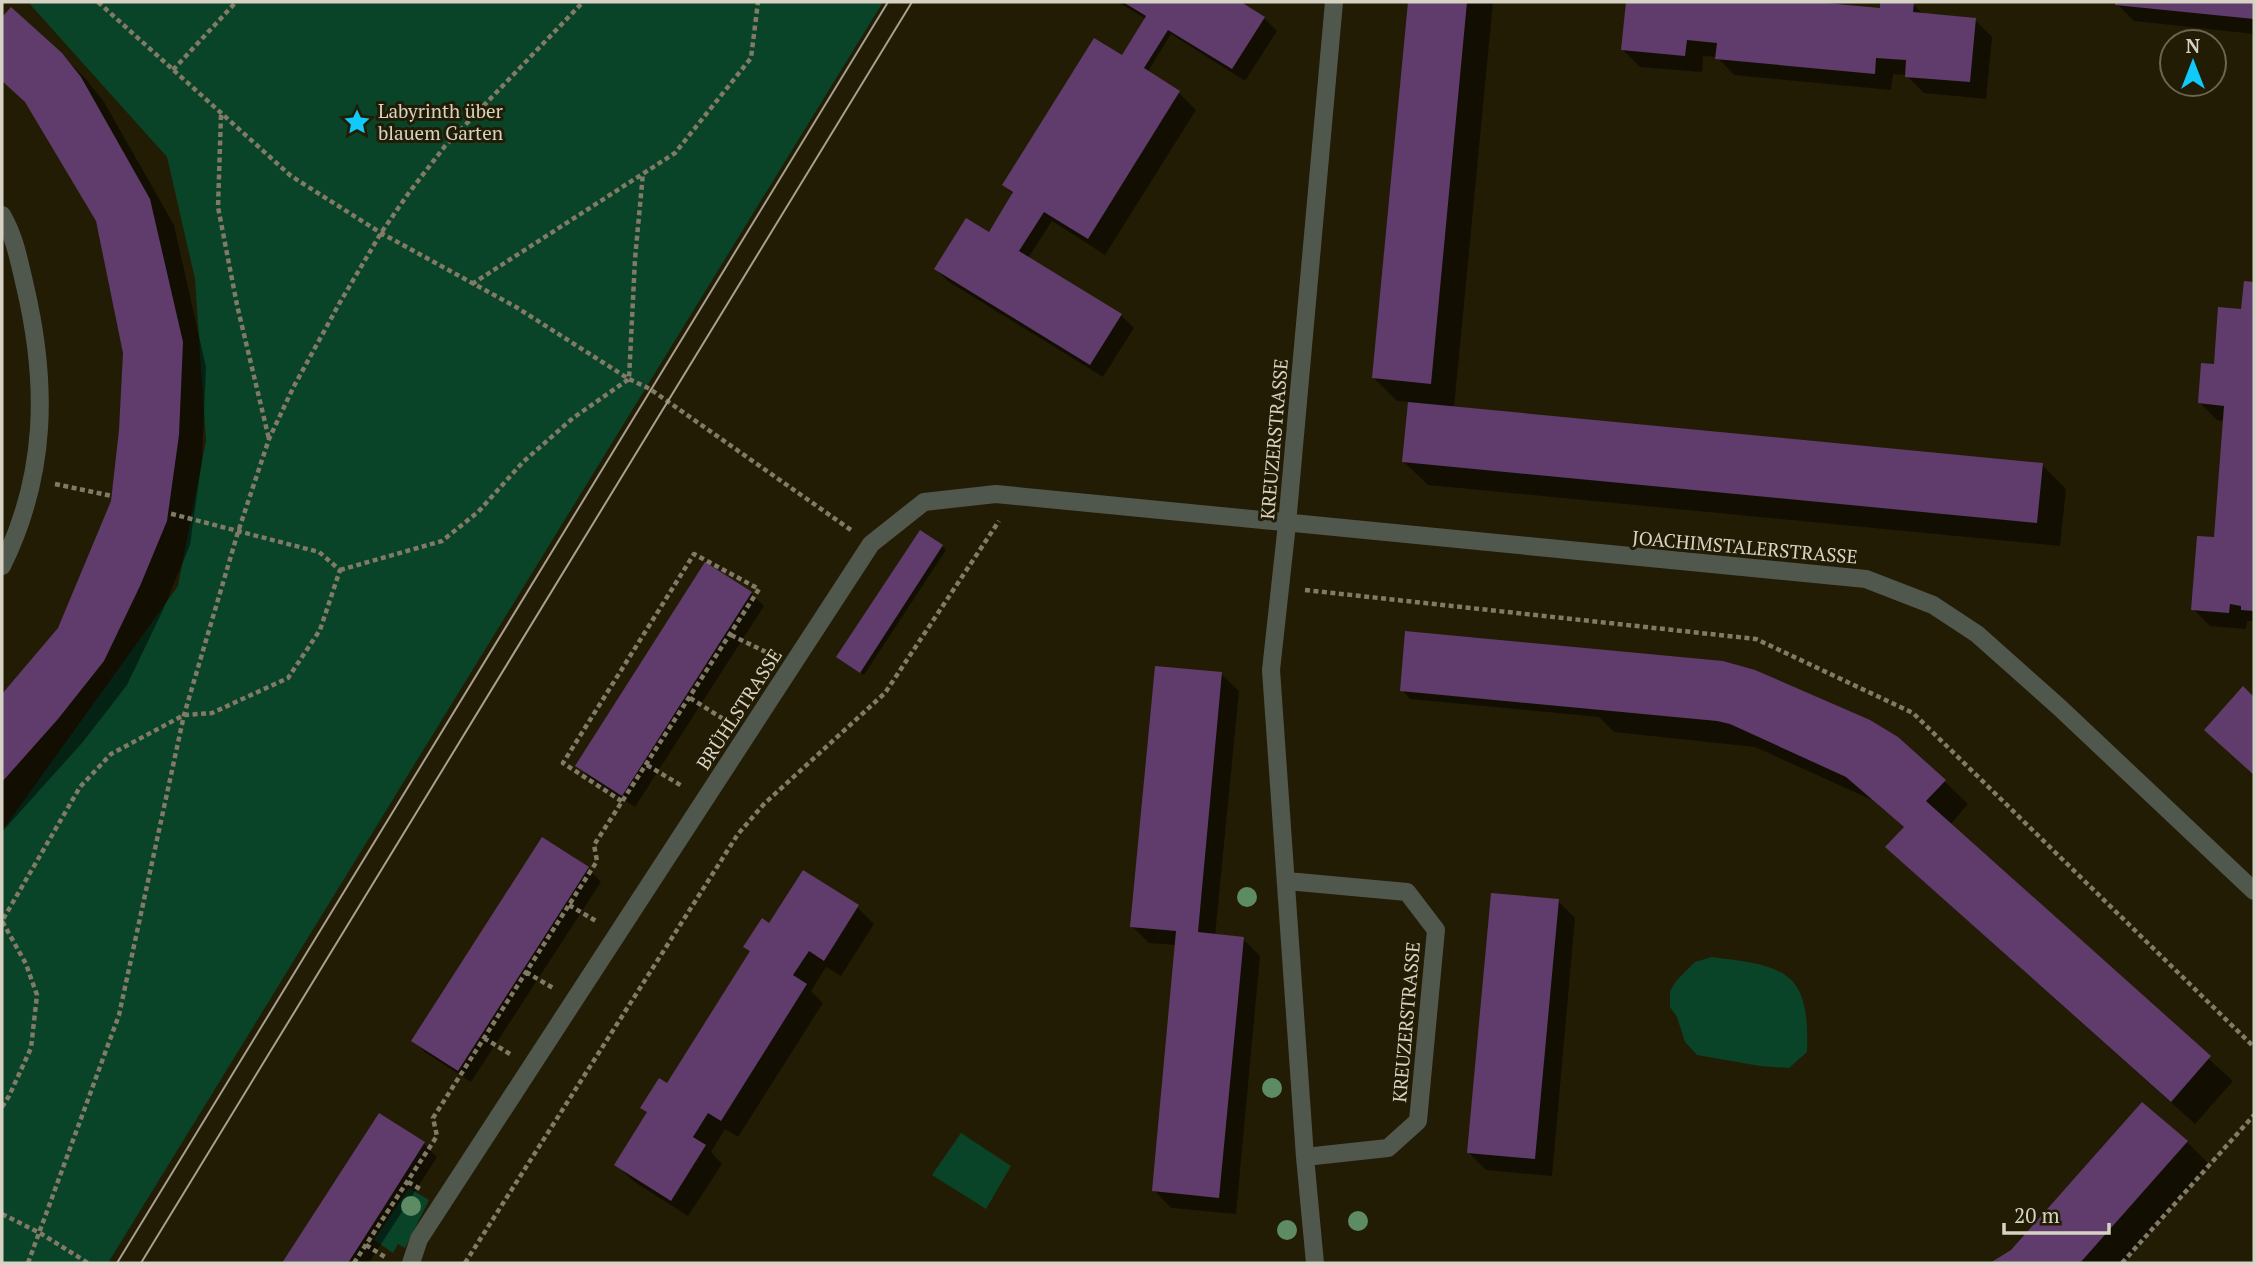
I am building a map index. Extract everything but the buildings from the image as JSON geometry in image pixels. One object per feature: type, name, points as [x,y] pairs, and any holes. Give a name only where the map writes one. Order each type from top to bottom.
[{"type":"street","name":"KREUZERSTRASSE","points":[[1315,1263],[1305,1157],[1271,670],[1287,524],[1334,2]]},
{"type":"street","points":[[2,566],[15,539],[34,480],[41,399],[34,325],[5,229]]},
{"type":"street","name":"BRÜHLSTRASSE","points":[[411,1263],[419,1239],[871,544],[924,502],[996,494],[1287,524]]},
{"type":"street","name":"JOACHIMSTALERSTRASSE","points":[[1287,524],[1866,579],[1933,605],[1977,634],[2059,707],[2254,891]]},
{"type":"street","name":"KREUZERSTRASSE","points":[[1287,881],[1408,892],[1436,930],[1418,1121],[1388,1148],[1305,1157]]},
{"type":"path","points":[[98,2],[291,176],[381,233],[516,307],[667,400],[871,544]]},
{"type":"path","points":[[173,70],[236,2]]},
{"type":"path","points":[[28,1263],[119,1015],[184,715],[238,532],[269,439],[300,376],[381,233],[445,146],[583,2]]},
{"type":"path","points":[[472,284],[675,153],[751,58],[758,2]]},
{"type":"path","points":[[221,114],[218,207],[237,305],[269,439]]},
{"type":"path","points":[[629,379],[635,259],[643,173]]},
{"type":"path","points":[[340,570],[442,541],[478,512],[523,462],[573,418],[629,379]]},
{"type":"path","points":[[34,480],[112,496]]},
{"type":"path","points":[[168,513],[319,552],[340,570]]},
{"type":"path","points":[[465,1263],[738,834],[764,804],[885,693],[997,522],[1004,517]]},
{"type":"path","points":[[354,1263],[437,1136],[433,1118],[597,861],[594,845],[623,802],[732,635],[759,589],[694,554],[563,763],[623,802]]},
{"type":"path","points":[[2,1107],[31,1048],[37,995],[26,964],[2,922],[80,787],[110,754],[184,715],[212,713],[288,678],[320,630],[340,570]]},
{"type":"path","points":[[1280,587],[1756,639],[1913,713],[2254,1047]]},
{"type":"path","points":[[732,635],[792,665]]},
{"type":"path","points":[[690,698],[748,734]]},
{"type":"path","points":[[647,765],[705,800]]},
{"type":"path","points":[[569,905],[582,912]]},
{"type":"path","points":[[526,972],[539,979]]},
{"type":"path","points":[[484,1038],[499,1048]]},
{"type":"path","points":[[2122,1263],[2254,1115]]},
{"type":"path","points":[[408,1182],[419,1188]]},
{"type":"path","points":[[2,1214],[40,1233],[88,1263]]},
{"type":"path","points":[[366,1245],[378,1253]]},
{"type":"green space","points":[[28,2],[883,2],[108,1263],[2,1263],[2,831],[178,586],[206,441],[195,279],[167,157]]},
{"type":"green space","points":[[1712,957],[1758,964],[1775,970],[1788,978],[1798,989],[1804,1004],[1807,1025],[1807,1052],[1789,1068],[1697,1055],[1685,1042],[1677,1017],[1670,1007],[1670,991],[1695,962]]},
{"type":"green space","points":[[961,1133],[1011,1166],[986,1209],[932,1175]]},
{"type":"green space","points":[[409,1188],[429,1200],[405,1248],[398,1244],[393,1253],[374,1240]]},
{"type":"tram line","points":[[117,1263],[888,2]]},
{"type":"tram line","points":[[141,1263],[912,2]]},
{"type":"place","name":"Labyrinth über blauem Garten","points":[[357,122]]}]
